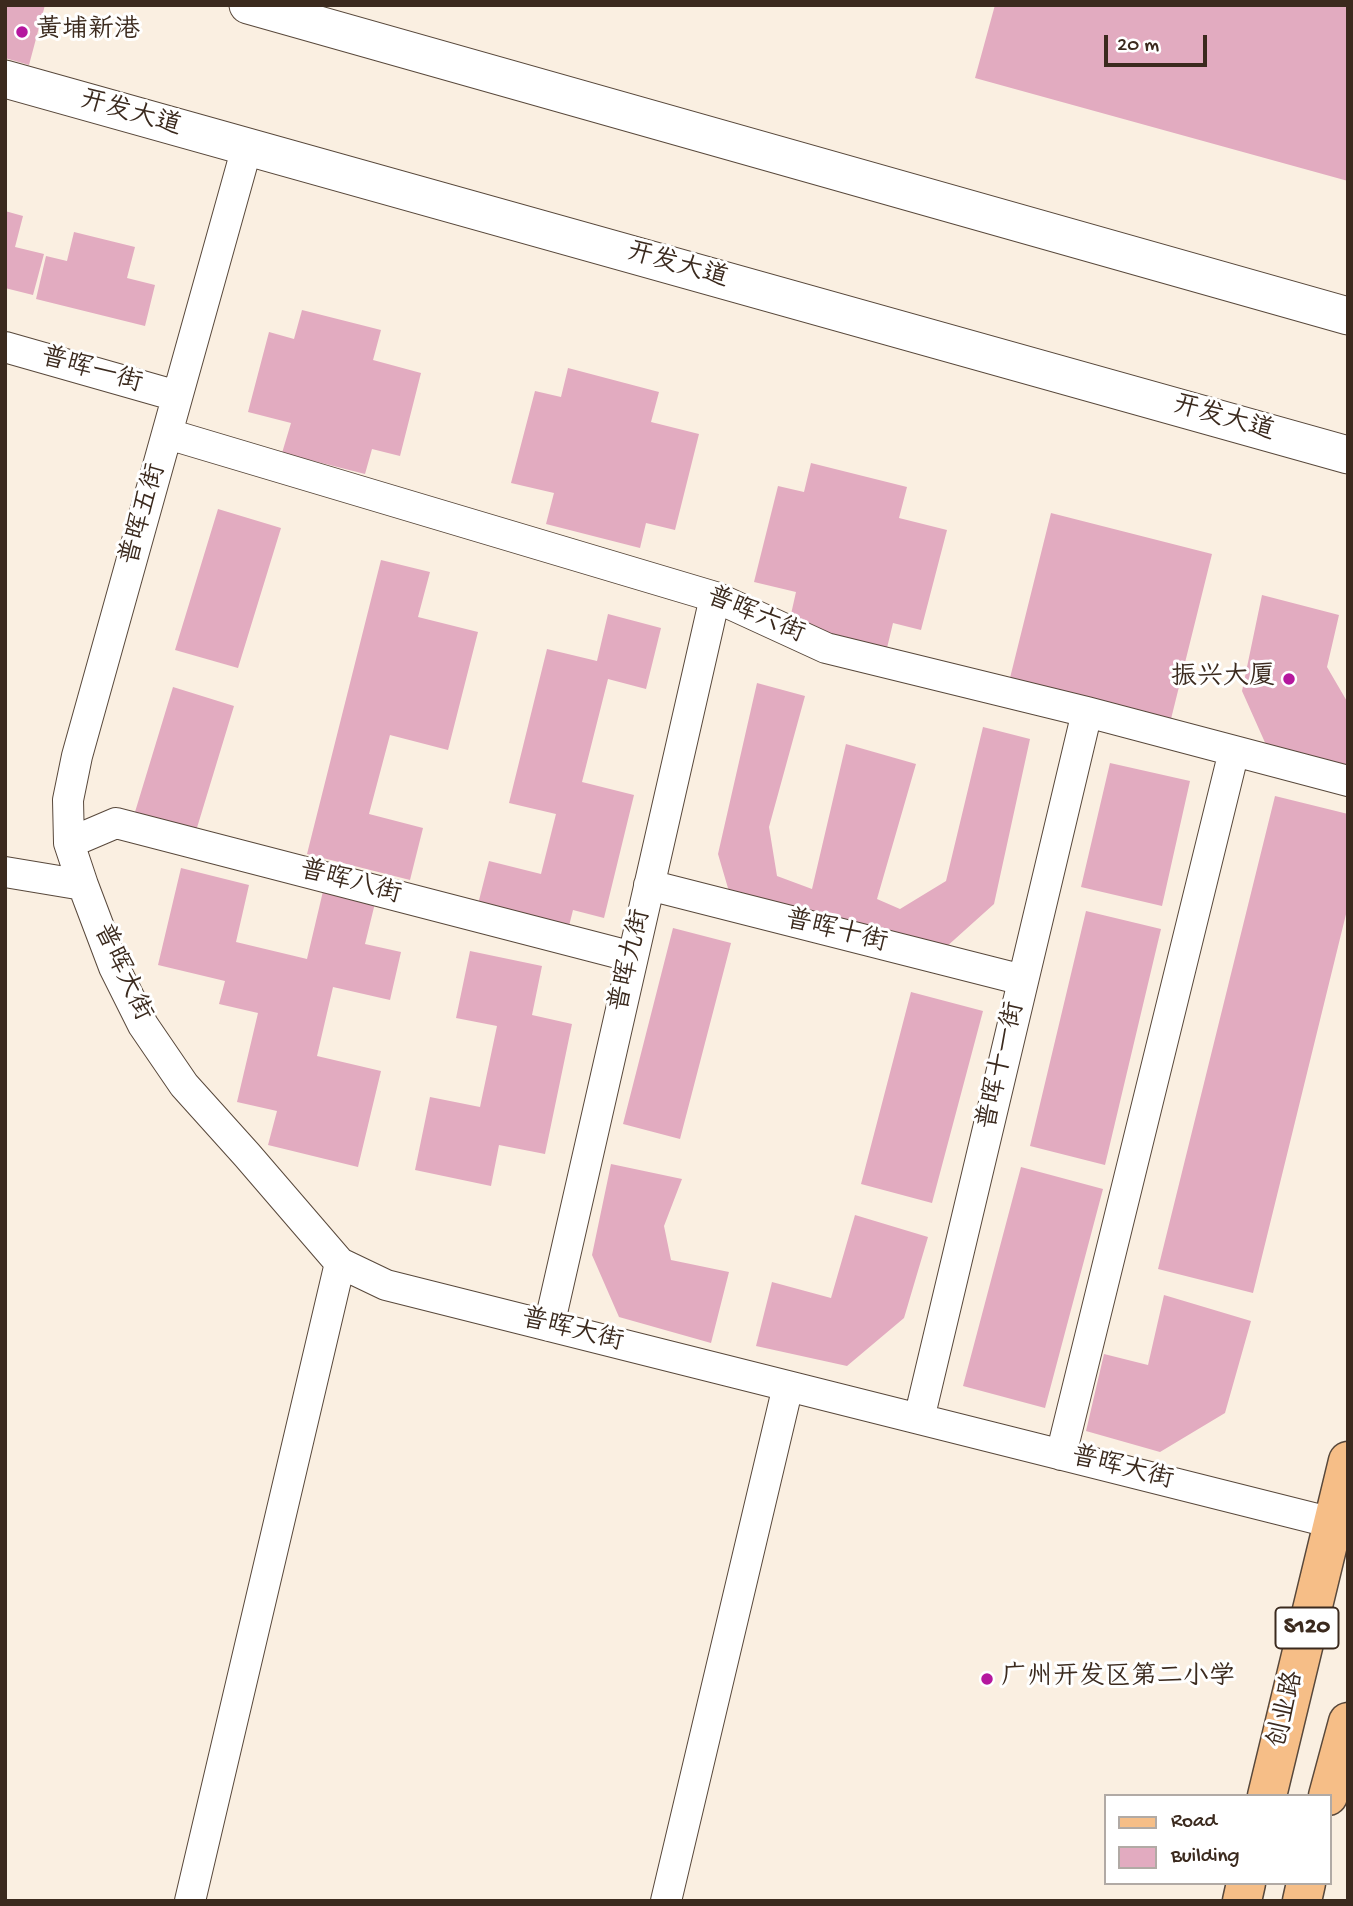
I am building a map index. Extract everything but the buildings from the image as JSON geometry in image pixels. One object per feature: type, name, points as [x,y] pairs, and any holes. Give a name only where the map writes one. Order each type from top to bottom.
[{"type":"main road","name":"创业路","points":[[1267,1794],[1348,1461]]},
{"type":"main road","points":[[1329,1794],[1348,1722]]},
{"type":"street","points":[[248,5],[1348,316]]},
{"type":"street","name":"开发大道","points":[[5,79],[1348,455]]},
{"type":"street","name":"普晖五街","points":[[83,885],[69,843],[68,800],[77,755],[247,147]]},
{"type":"street","name":"普晖一街","points":[[5,347],[177,396]]},
{"type":"street","name":"普晖六街","points":[[168,433],[715,597],[826,648],[1087,712],[1348,781]]},
{"type":"street","name":"普晖九街","points":[[549,1326],[715,597]]},
{"type":"street","name":"普晖十一街","points":[[919,1419],[1087,712]]},
{"type":"street","points":[[1061,1455],[1234,751]]},
{"type":"street","name":"普晖八街","points":[[69,843],[116,823],[633,957]]},
{"type":"street","points":[[5,872],[83,885]]},
{"type":"street","name":"普晖大街","points":[[83,885],[114,967],[143,1025],[184,1085],[340,1263],[386,1285],[1333,1523]]},
{"type":"street","name":"普晖十街","points":[[649,885],[1023,980]]},
{"type":"street","points":[[190,1901],[340,1263]]},
{"type":"street","points":[[666,1901],[788,1386]]},
{"type":"place","name":"黄埔新港","points":[[22,32]]},
{"type":"place","name":"振兴大厦","points":[[1289,679]]},
{"type":"place","name":"广州开发区第二小学","points":[[987,1679]]}]
